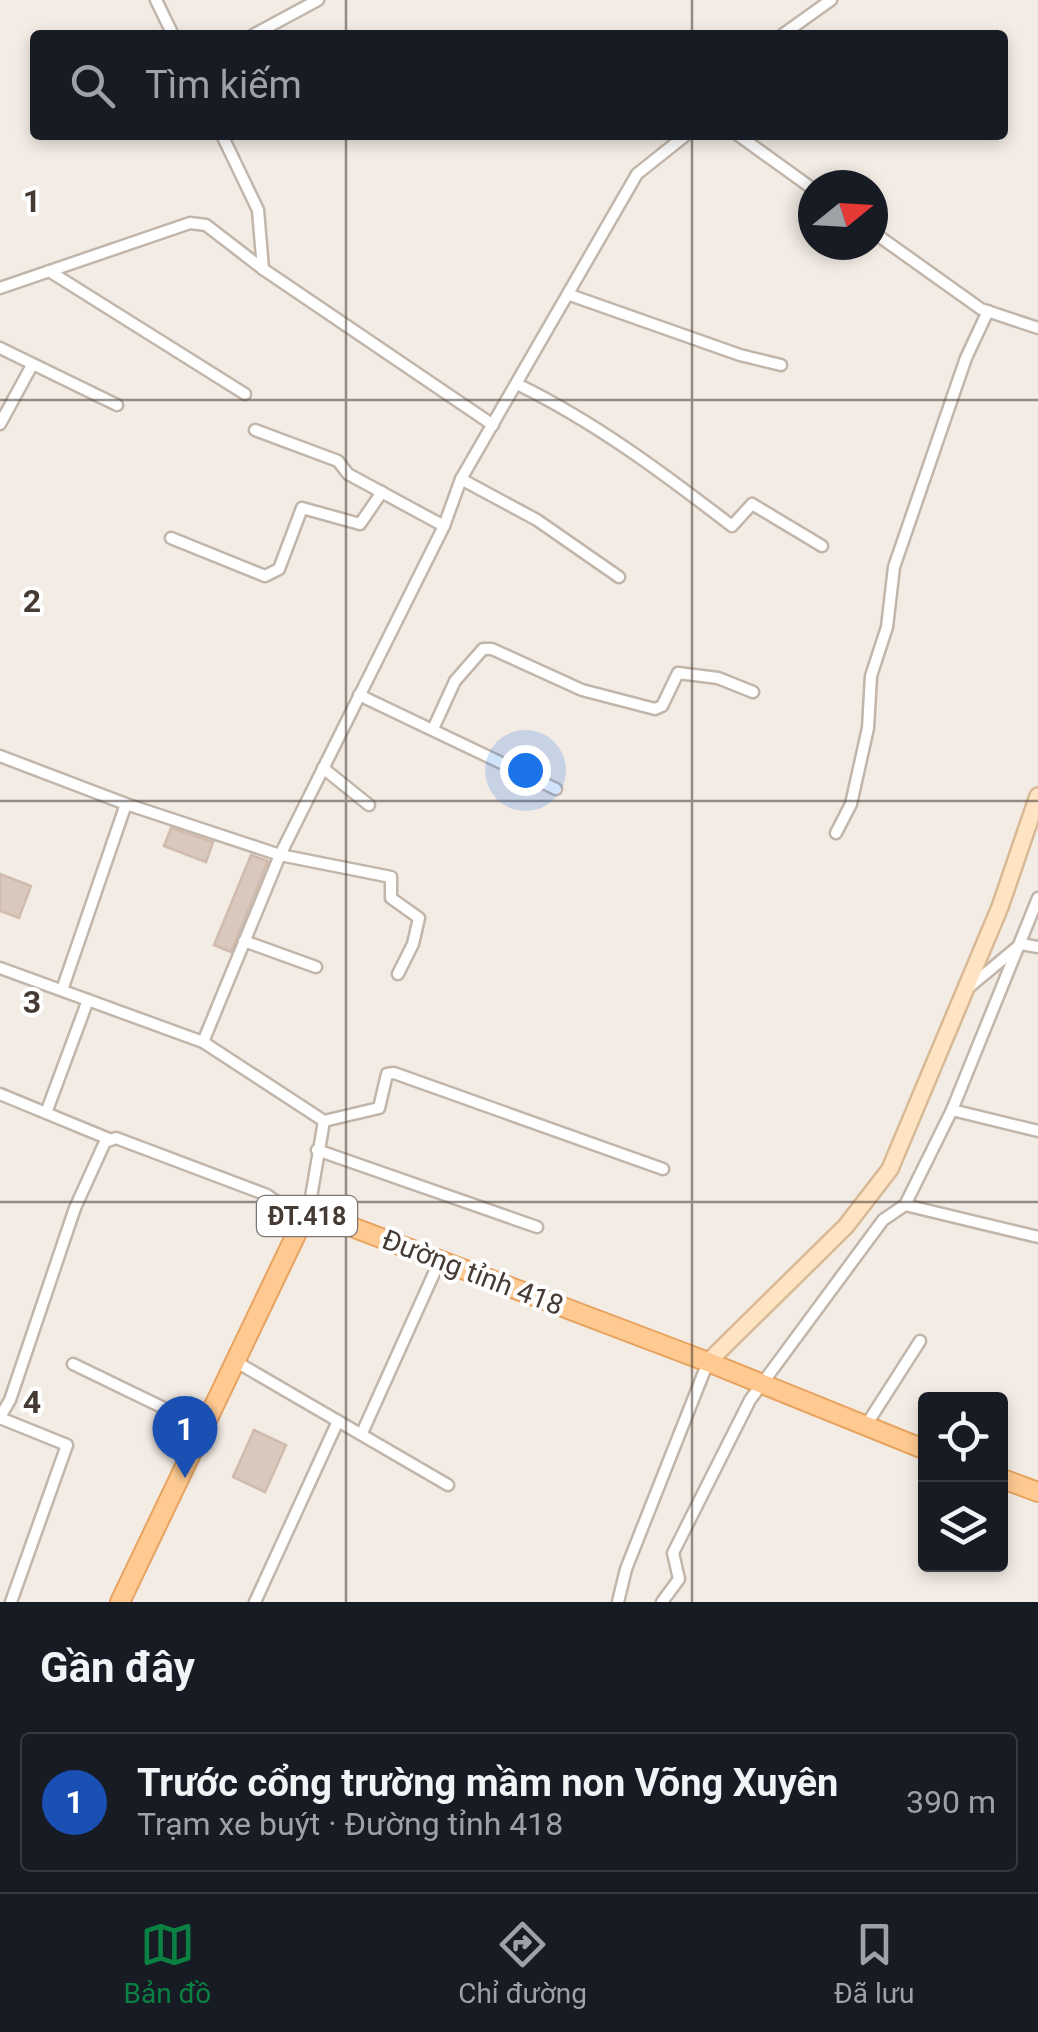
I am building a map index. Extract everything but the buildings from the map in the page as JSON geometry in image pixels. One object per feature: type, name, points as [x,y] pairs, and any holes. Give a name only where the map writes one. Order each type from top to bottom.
[{"type":"main road","points":[[708,1362],[846,1226],[890,1169],[964,992],[1038,796]]},
{"type":"main road","name":"Đường tỉnh 418","points":[[306,1217],[324,1215],[918,1447]]},
{"type":"main road","name":"ĐT.418","points":[[120,1602],[201,1426],[306,1217]]},
{"type":"main road","points":[[1008,1481],[1038,1492]]},
{"type":"street","points":[[156,0],[171,30]]},
{"type":"street","points":[[262,30],[318,0]]},
{"type":"street","points":[[789,30],[831,0]]},
{"type":"street","points":[[224,140],[258,210],[263,269]]},
{"type":"street","points":[[202,1042],[280,855],[444,526],[461,479],[637,174],[680,140]]},
{"type":"street","points":[[745,140],[798,178]]},
{"type":"street","points":[[0,288],[190,224],[206,225],[263,269],[493,425]]},
{"type":"street","points":[[888,242],[988,311],[1038,328]]},
{"type":"street","points":[[49,270],[245,394]]},
{"type":"street","points":[[570,294],[740,355],[782,365]]},
{"type":"street","points":[[836,833],[851,804],[868,728],[870,676],[887,627],[894,567],[966,358],[988,311]]},
{"type":"street","points":[[0,348],[117,405]]},
{"type":"street","points":[[0,424],[31,366]]},
{"type":"street","points":[[517,384],[568,409],[634,452],[732,526],[752,504],[822,546]]},
{"type":"street","points":[[255,430],[338,461],[348,474],[444,526]]},
{"type":"street","points":[[461,479],[537,520],[619,577]]},
{"type":"street","points":[[171,538],[265,576],[279,569],[302,508],[360,524],[382,492]]},
{"type":"street","points":[[434,729],[455,681],[483,649],[582,690],[655,709],[662,706],[678,674],[718,678],[753,692]]},
{"type":"street","points":[[359,695],[556,789]]},
{"type":"street","points":[[0,756],[126,804],[280,855],[390,877],[391,898],[419,918],[413,944],[398,974]]},
{"type":"street","points":[[323,768],[368,805]]},
{"type":"street","points":[[62,990],[126,804]]},
{"type":"street","points":[[1024,835],[1038,823]]},
{"type":"street","points":[[662,1602],[679,1579],[673,1553],[750,1400],[780,1354],[883,1220],[905,1205],[952,1110],[1038,898]]},
{"type":"street","points":[[244,940],[316,967]]},
{"type":"street","points":[[964,992],[1020,944]]},
{"type":"street","points":[[1020,944],[1038,947]]},
{"type":"street","points":[[0,968],[202,1042],[324,1121],[379,1108],[386,1074],[394,1073],[663,1169]]},
{"type":"street","points":[[46,1113],[88,1000]]},
{"type":"street","points":[[0,1094],[109,1140],[116,1138],[266,1195],[306,1217],[324,1121]]},
{"type":"street","points":[[952,1110],[1038,1131]]},
{"type":"street","points":[[11,1602],[68,1445],[0,1417],[10,1400],[75,1208],[109,1140]]},
{"type":"street","points":[[317,1150],[537,1227]]},
{"type":"street","points":[[905,1205],[1038,1236]]},
{"type":"street","points":[[362,1433],[440,1260]]},
{"type":"street","points":[[864,1428],[920,1342]]},
{"type":"street","points":[[233,1360],[448,1485]]},
{"type":"street","points":[[618,1602],[626,1569],[708,1362]]},
{"type":"street","points":[[73,1364],[201,1426]]},
{"type":"street","points":[[255,1602],[338,1421]]},
{"type":"place","name":"Trước cổng trường mầm non Võng Xuyên","points":[[185,1478]]}]
